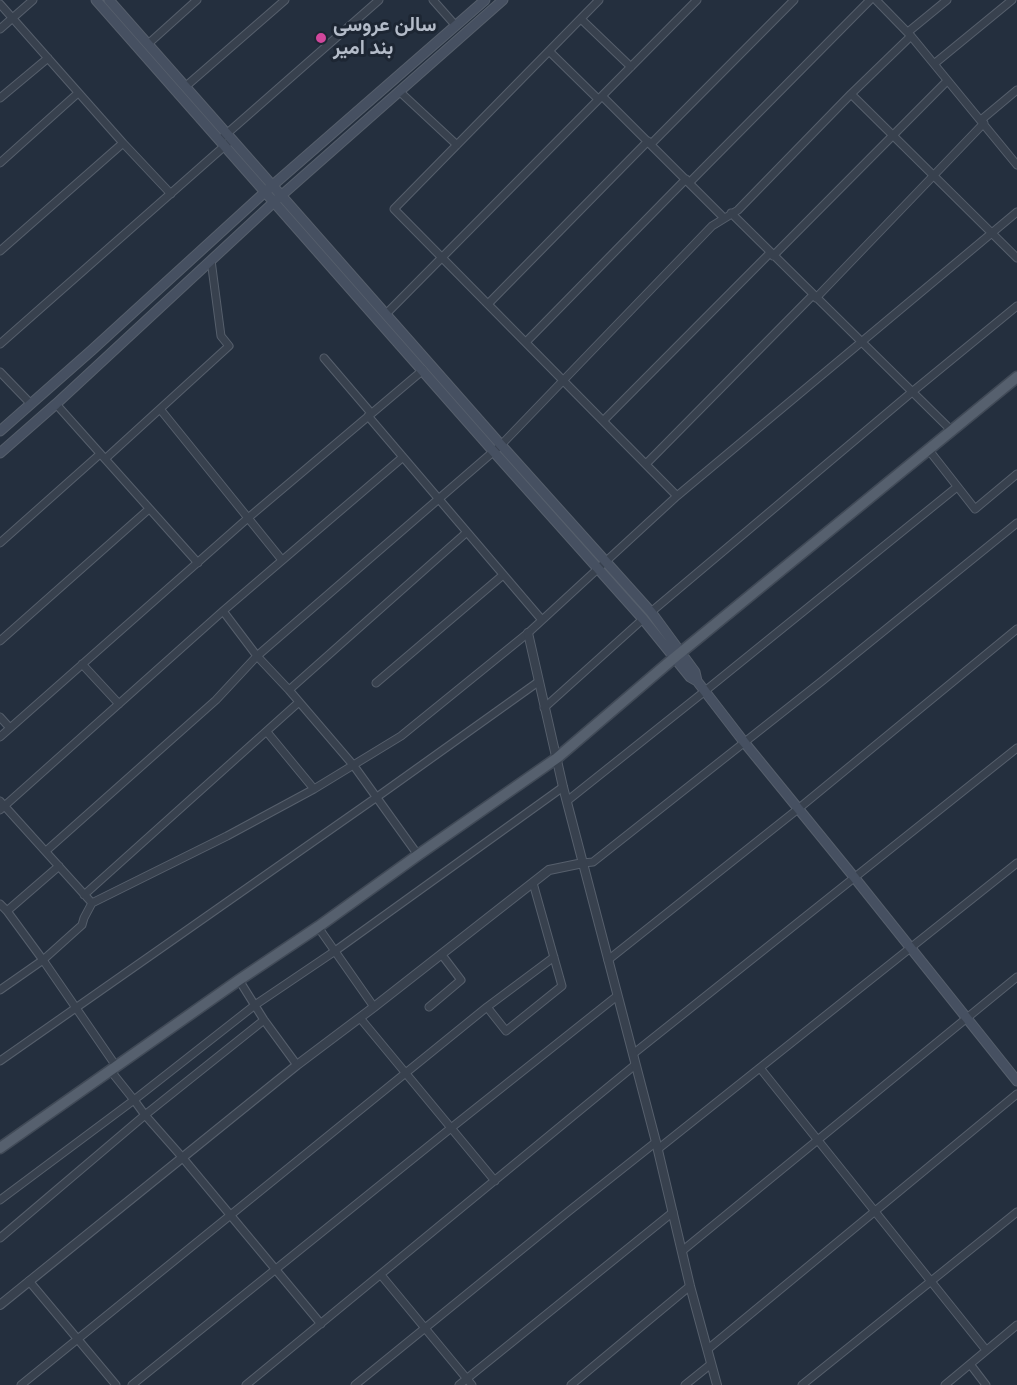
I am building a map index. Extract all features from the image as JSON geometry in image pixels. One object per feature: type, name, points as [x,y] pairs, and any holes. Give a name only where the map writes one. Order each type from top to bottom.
[{"type":"main road","points":[[96,0],[386,314],[497,448]]},
{"type":"main road","points":[[109,0],[185,87],[226,141]]},
{"type":"main road","points":[[0,431],[269,189],[485,0]]},
{"type":"main road","points":[[0,453],[278,198],[503,0]]},
{"type":"main road","points":[[278,198],[423,370],[497,448],[647,616],[677,655],[695,672],[697,681],[744,742],[1017,1081]]},
{"type":"main road","points":[[0,1148],[557,758],[677,655],[1017,377]]},
{"type":"street","points":[[0,29],[33,0]]},
{"type":"street","points":[[148,44],[197,0]]},
{"type":"street","points":[[185,87],[285,0]]},
{"type":"street","points":[[433,0],[456,26]]},
{"type":"street","points":[[599,0],[393,209],[677,496]]},
{"type":"street","points":[[386,314],[697,0]]},
{"type":"street","points":[[488,304],[794,0]]},
{"type":"street","points":[[526,342],[870,0]]},
{"type":"street","points":[[876,0],[910,34],[1017,165]]},
{"type":"street","points":[[46,851],[216,700],[257,656],[497,448],[712,226],[738,210],[910,34],[947,0]]},
{"type":"street","points":[[934,64],[1012,0]]},
{"type":"street","points":[[0,344],[171,194],[374,2]]},
{"type":"street","points":[[0,4],[123,144],[171,194]]},
{"type":"street","points":[[581,19],[631,66]]},
{"type":"street","points":[[549,51],[687,181],[771,254],[951,430]]},
{"type":"street","points":[[0,98],[48,58]]},
{"type":"street","points":[[603,421],[947,81]]},
{"type":"street","points":[[646,464],[933,176],[982,122],[1017,90]]},
{"type":"street","points":[[399,91],[457,145]]},
{"type":"street","points":[[0,163],[78,93]]},
{"type":"street","points":[[851,94],[1017,258]]},
{"type":"street","points":[[0,251],[123,144]]},
{"type":"street","points":[[0,990],[43,960],[82,925],[92,903],[227,836],[314,789],[401,736],[528,633],[677,496],[1017,212]]},
{"type":"street","points":[[0,543],[160,409],[229,346],[221,336],[211,260]]},
{"type":"street","points":[[544,708],[647,616],[1017,306]]},
{"type":"street","points":[[324,358],[403,457],[542,620]]},
{"type":"street","points":[[0,737],[248,518],[423,370]]},
{"type":"street","points":[[0,372],[30,403]]},
{"type":"street","points":[[56,404],[198,563]]},
{"type":"street","points":[[160,409],[282,560]]},
{"type":"street","points":[[928,449],[975,509],[1017,474]]},
{"type":"street","points":[[92,903],[2,805],[403,457]]},
{"type":"street","points":[[567,801],[957,487]]},
{"type":"street","points":[[0,641],[149,509]]},
{"type":"street","points":[[0,1304],[297,1065],[549,870],[593,861],[822,681],[1017,523]]},
{"type":"street","points":[[289,690],[467,532]]},
{"type":"street","points":[[376,683],[503,574]]},
{"type":"street","points":[[223,611],[257,656],[354,766],[418,855]]},
{"type":"street","points":[[608,960],[1017,629]]},
{"type":"street","points":[[528,633],[563,787],[717,1385]]},
{"type":"street","points":[[82,664],[119,704]]},
{"type":"street","points":[[0,1061],[538,682]]},
{"type":"street","points":[[84,895],[299,702]]},
{"type":"street","points":[[0,717],[10,728]]},
{"type":"street","points":[[267,732],[314,789]]},
{"type":"street","points":[[633,1054],[1017,748]]},
{"type":"street","points":[[0,1200],[135,1100],[255,1005],[336,951],[563,787]]},
{"type":"street","points":[[355,1385],[568,1211],[760,1068],[1017,863]]},
{"type":"street","points":[[59,866],[3,908],[43,960],[145,1115],[321,1324]]},
{"type":"street","points":[[487,1007],[506,1031],[562,986],[533,883]]},
{"type":"street","points":[[318,927],[374,1007]]},
{"type":"street","points":[[429,1007],[462,980],[442,955]]},
{"type":"street","points":[[21,1385],[487,1007],[554,957]]},
{"type":"street","points":[[682,1251],[1017,977]]},
{"type":"street","points":[[239,980],[264,1020],[297,1065]]},
{"type":"street","points":[[132,1385],[617,996]]},
{"type":"street","points":[[360,1018],[495,1181]]},
{"type":"street","points":[[0,1238],[145,1115],[264,1020]]},
{"type":"street","points":[[246,1385],[635,1065]]},
{"type":"street","points":[[760,1068],[986,1350]]},
{"type":"street","points":[[708,1349],[1017,1094]]},
{"type":"street","points":[[459,1385],[672,1212]]},
{"type":"street","points":[[802,1385],[1017,1212]]},
{"type":"street","points":[[381,1275],[472,1385]]},
{"type":"street","points":[[29,1281],[116,1385]]},
{"type":"street","points":[[571,1385],[690,1286]]},
{"type":"street","points":[[945,1385],[1017,1325]]},
{"type":"street","points":[[685,1385],[711,1364]]},
{"type":"street","points":[[970,1364],[986,1385]]},
{"type":"place","name":"سالن عروسی بند امیر","points":[[321,38]]}]
